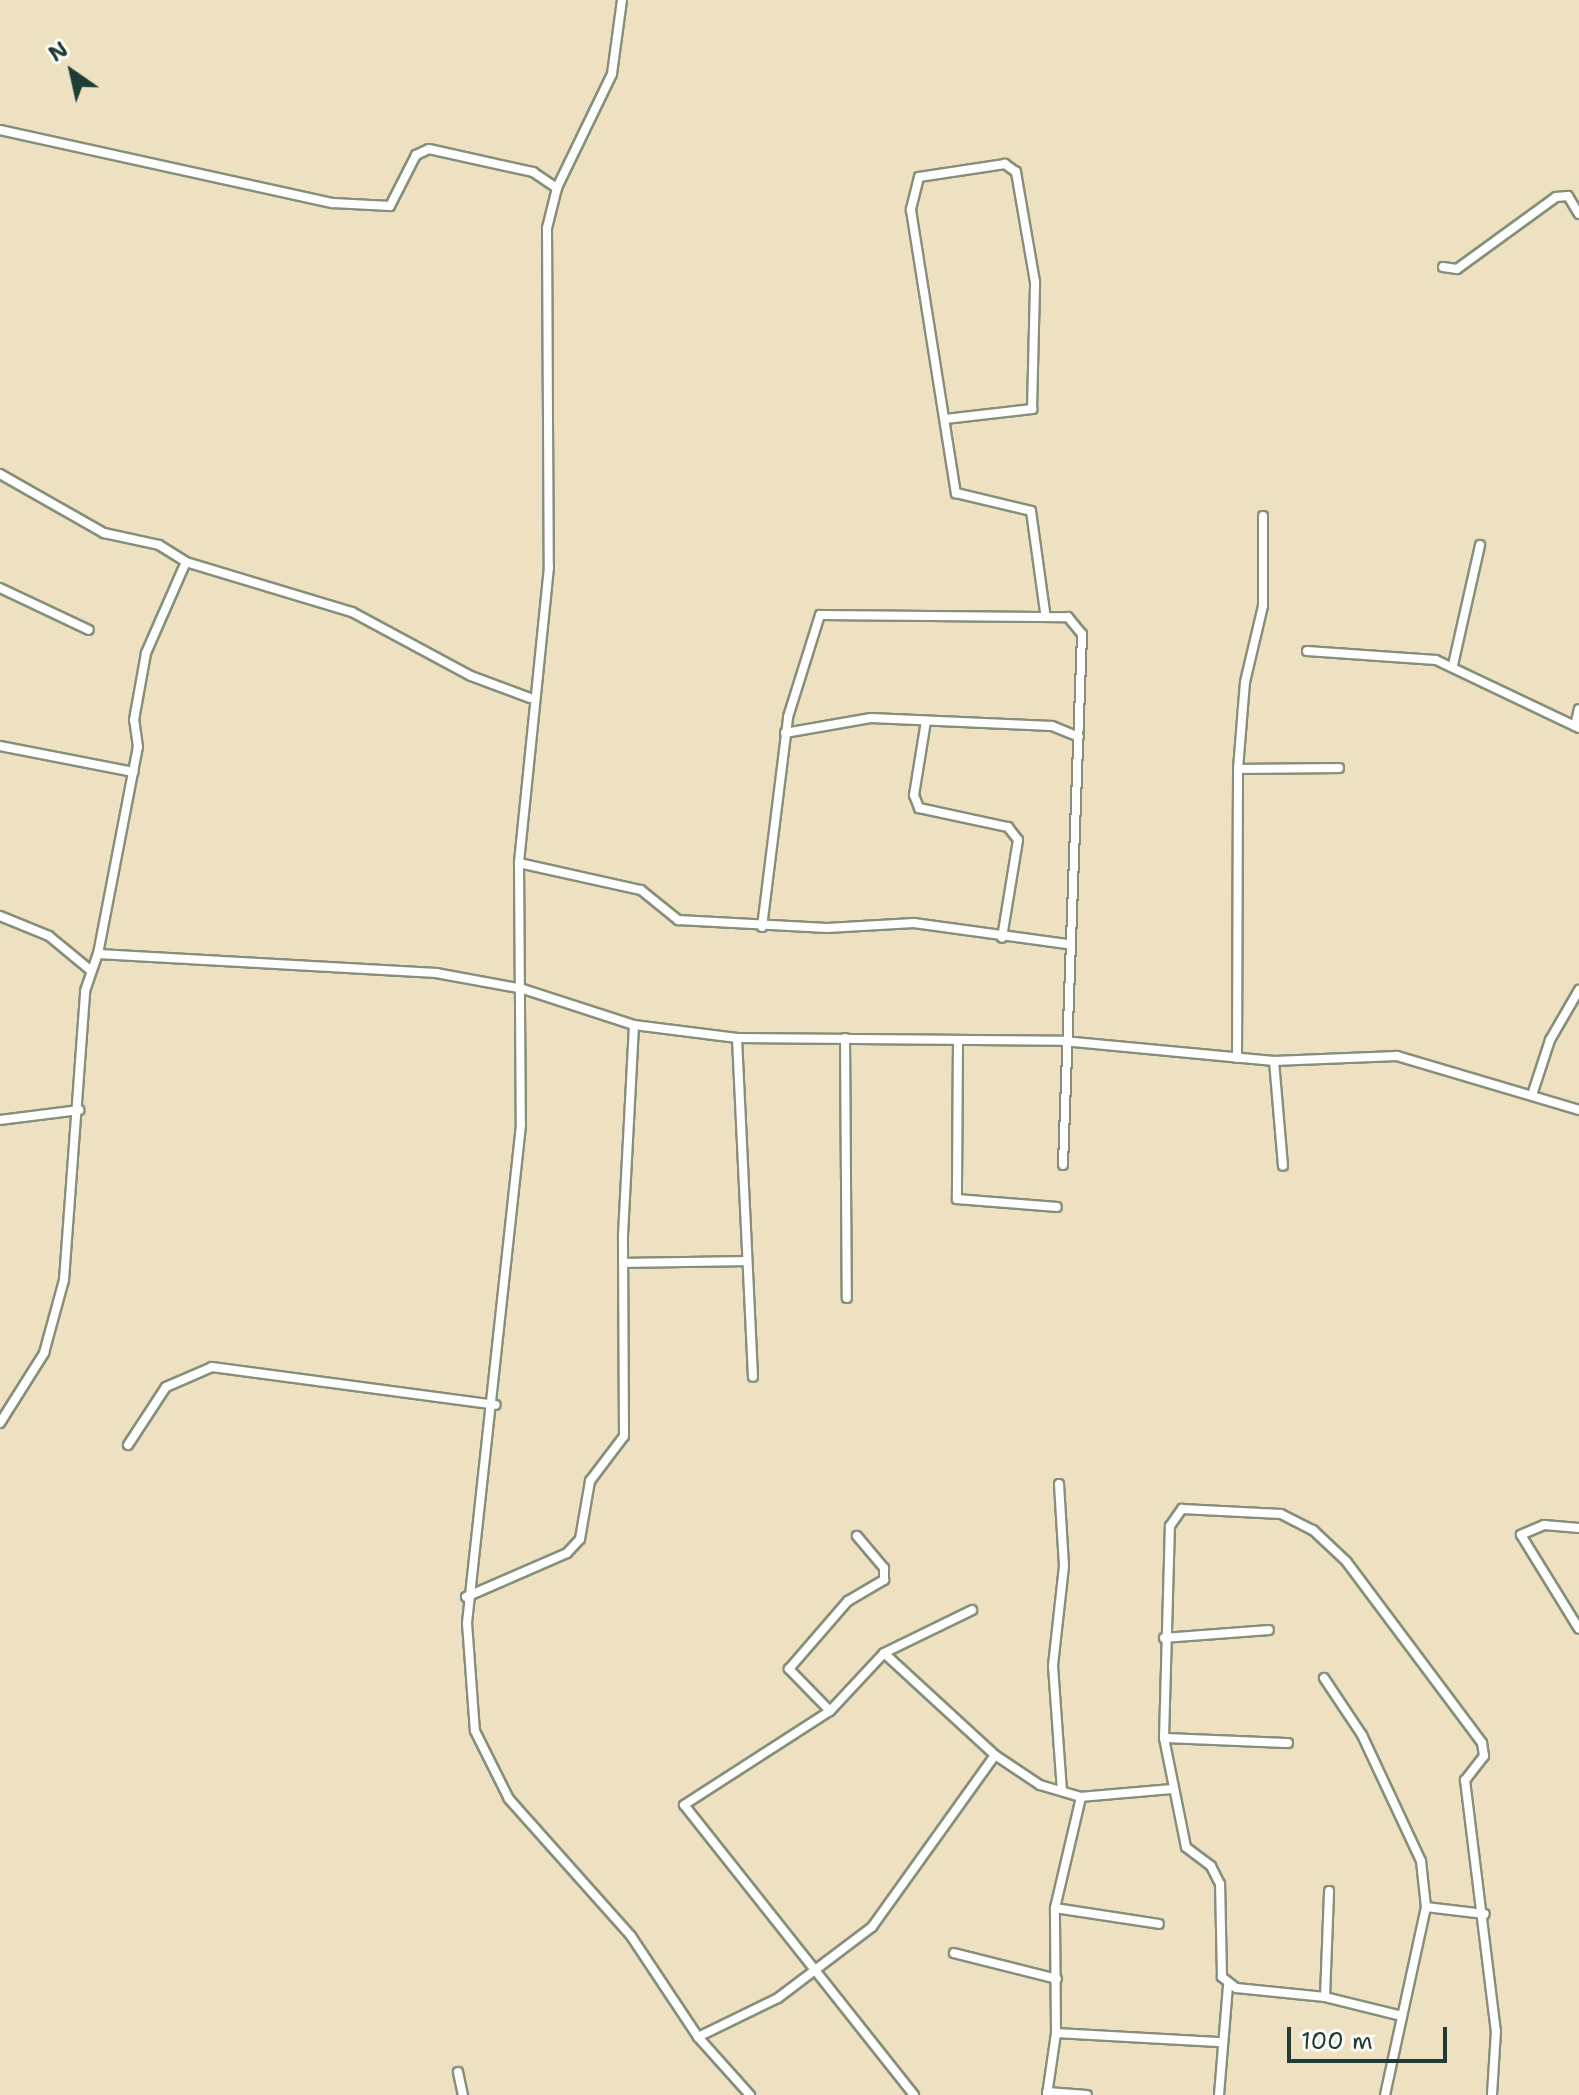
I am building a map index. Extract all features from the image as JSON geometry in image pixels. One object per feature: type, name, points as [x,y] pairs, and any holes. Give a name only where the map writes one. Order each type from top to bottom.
[{"type":"street","points":[[622,0],[612,74],[557,188],[545,267],[549,567],[530,698],[519,863],[523,989],[521,1125],[495,1405],[466,1597],[475,1731],[509,1799],[631,1936],[698,2037],[750,2095]]},
{"type":"street","points":[[0,130],[333,203],[390,206],[416,155],[429,149],[533,172],[557,188]]},
{"type":"street","points":[[945,419],[1032,409],[1035,282],[1016,172],[1005,164],[919,177],[911,193],[945,419],[959,498],[1017,502],[1031,511],[1045,612]]},
{"type":"street","points":[[1443,267],[1457,269],[1556,197],[1568,196],[1579,214]]},
{"type":"street","points":[[0,474],[104,533],[159,545],[186,562],[352,612],[471,676],[530,698]]},
{"type":"street","points":[[1237,1058],[1238,769],[1245,682],[1263,606],[1263,516]]},
{"type":"street","points":[[1453,665],[1480,545]]},
{"type":"street","points":[[0,1423],[31,1381],[54,1322],[70,1237],[89,969],[98,954],[134,772],[146,653],[186,562]]},
{"type":"street","points":[[0,588],[89,630]]},
{"type":"street","points":[[762,927],[785,733],[820,615],[1045,612],[1068,617],[1082,634],[1063,1041],[1063,1165]]},
{"type":"street","points":[[1307,651],[1393,653],[1453,665],[1577,727],[1579,709]]},
{"type":"street","points":[[785,733],[871,718],[1052,726],[1079,737]]},
{"type":"street","points":[[926,721],[914,795],[919,808],[1008,827],[1017,836],[1002,938]]},
{"type":"street","points":[[0,746],[134,772]]},
{"type":"street","points":[[1238,769],[1339,768]]},
{"type":"street","points":[[519,863],[641,890],[678,920],[762,927],[898,922],[1002,938],[1067,944]]},
{"type":"street","points":[[0,916],[49,936],[89,969]]},
{"type":"street","points":[[98,954],[422,972],[523,989],[634,1025],[737,1038],[1063,1041],[1274,1061],[1397,1056],[1533,1092],[1579,1110]]},
{"type":"street","points":[[1533,1092],[1550,1040],[1579,990]]},
{"type":"street","points":[[466,1597],[548,1567],[580,1539],[590,1481],[626,1424],[623,1263],[634,1025]]},
{"type":"street","points":[[737,1038],[753,1377]]},
{"type":"street","points":[[845,1038],[847,1298]]},
{"type":"street","points":[[958,1041],[957,1199],[1057,1207]]},
{"type":"street","points":[[1274,1061],[1283,1166]]},
{"type":"street","points":[[0,1120],[79,1110]]},
{"type":"street","points":[[623,1263],[747,1261]]},
{"type":"street","points":[[128,1445],[166,1387],[212,1367],[495,1405]]},
{"type":"street","points":[[1059,1484],[1064,1566],[1053,1666],[1062,1791]]},
{"type":"street","points":[[1219,2095],[1218,2042],[1228,1986],[1219,1967],[1220,1884],[1186,1847],[1171,1789],[1164,1738],[1164,1638],[1170,1526],[1182,1509],[1281,1514],[1313,1530],[1346,1561],[1482,1743],[1484,1756],[1465,1780],[1485,1914],[1496,2031],[1492,2095]]},
{"type":"street","points":[[1579,1528],[1544,1525],[1521,1535],[1579,1629]]},
{"type":"street","points":[[830,1711],[789,1669],[848,1601],[884,1580],[884,1568],[857,1536]]},
{"type":"street","points":[[914,2095],[818,1970],[684,1805],[830,1711],[884,1653],[972,1610]]},
{"type":"street","points":[[1164,1638],[1269,1630]]},
{"type":"street","points":[[884,1653],[995,1755],[1062,1791],[1081,1797],[1171,1789]]},
{"type":"street","points":[[1324,1678],[1362,1735],[1421,1861],[1426,1907],[1385,2095]]},
{"type":"street","points":[[1164,1738],[1288,1743]]},
{"type":"street","points":[[698,2037],[818,1970],[872,1927],[995,1755]]},
{"type":"street","points":[[1081,1797],[1055,1908],[1056,2033],[1047,2094],[1087,2095]]},
{"type":"street","points":[[1325,1997],[1329,1891]]},
{"type":"street","points":[[1426,1907],[1485,1914]]},
{"type":"street","points":[[1055,1908],[1159,1924]]},
{"type":"street","points":[[954,1953],[1057,1979]]},
{"type":"street","points":[[1228,1986],[1325,1997],[1402,2016]]},
{"type":"street","points":[[1056,2033],[1218,2042]]},
{"type":"street","points":[[458,2072],[463,2095]]}]
